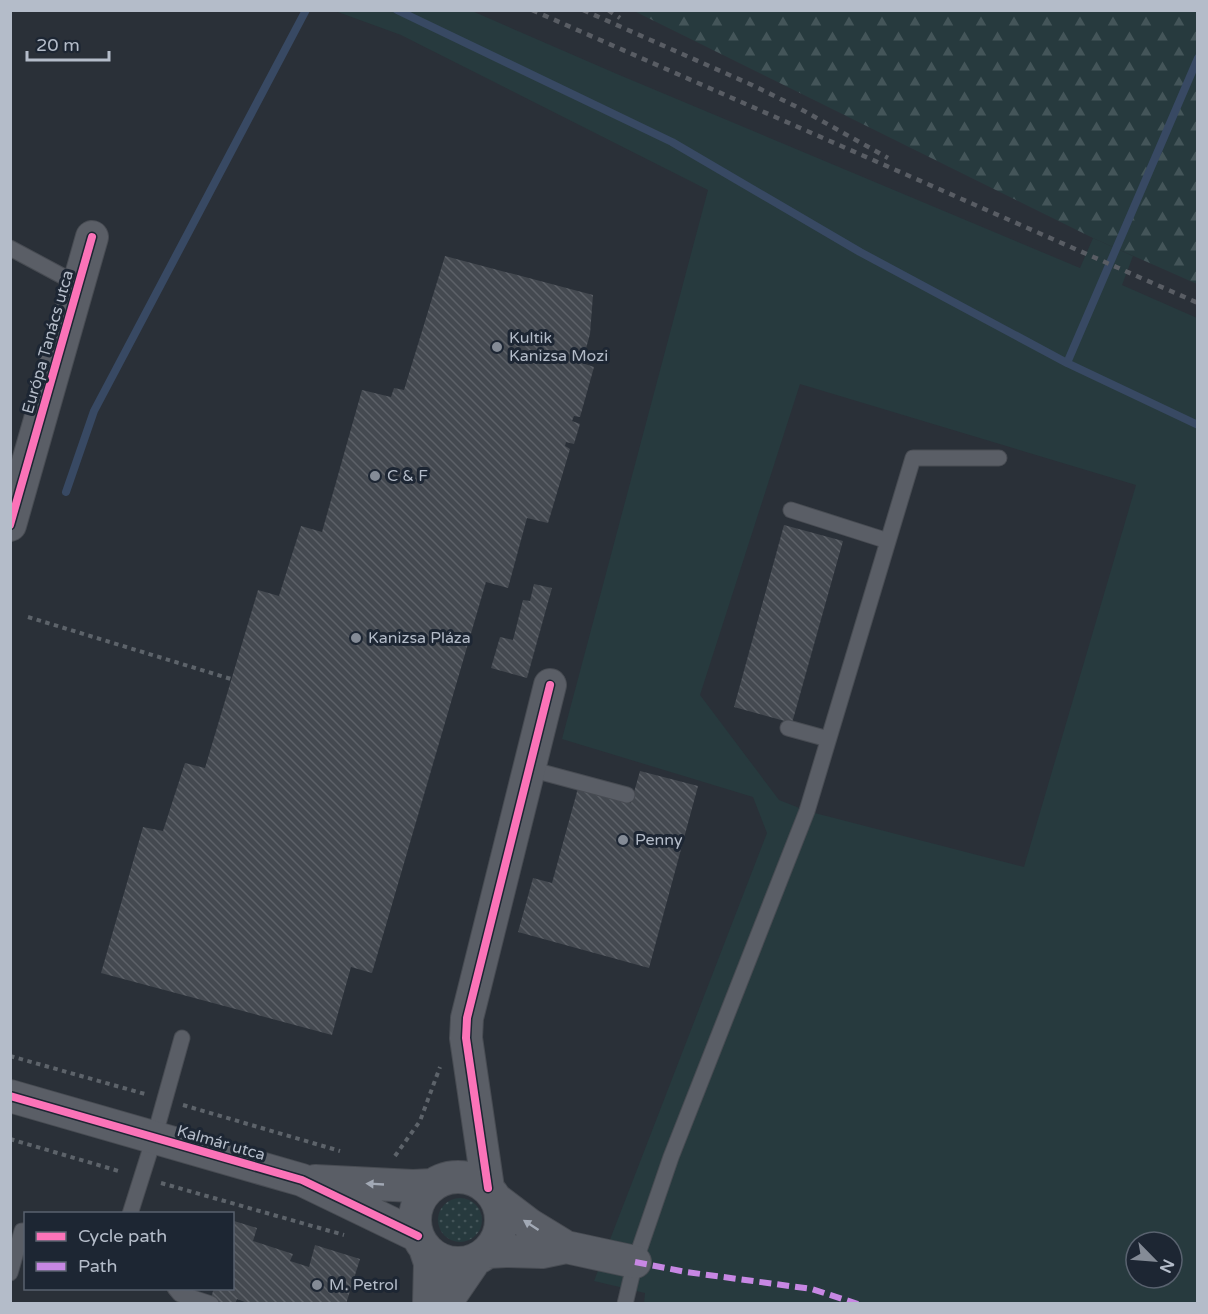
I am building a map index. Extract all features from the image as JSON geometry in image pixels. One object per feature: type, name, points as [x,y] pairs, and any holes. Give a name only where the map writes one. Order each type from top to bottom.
[{"type":"street","name":"Európa Tanács utca","points":[[10,525],[92,237]]},
{"type":"street","points":[[445,1304],[481,1256],[496,1242],[501,1228],[501,1214],[492,1194],[475,1100],[466,1038],[467,1018],[550,685]]},
{"type":"street","name":"Kalmár utca","points":[[10,1096],[302,1180],[421,1242]]},
{"type":"street","points":[[429,1304],[430,1263],[415,1222],[416,1208],[423,1195],[440,1181],[465,1139],[475,1100]]},
{"type":"street","points":[[440,1181],[461,1177],[476,1180],[525,1221],[566,1247],[635,1262]]},
{"type":"street","name":"Kalmár utca","points":[[302,1180],[413,1186],[440,1181]]},
{"type":"street","points":[[421,1242],[435,1257],[462,1264],[481,1256],[506,1251],[542,1252],[566,1247]]},
{"type":"lane","points":[[10,248],[79,285]]},
{"type":"lane","points":[[625,1304],[635,1262],[684,1123],[807,811],[913,458],[999,458]]},
{"type":"lane","points":[[790,510],[888,541]]},
{"type":"lane","points":[[788,728],[828,739]]},
{"type":"lane","points":[[530,769],[627,795]]},
{"type":"lane","points":[[131,1212],[182,1038]]},
{"type":"lane","points":[[10,1273],[21,1231],[24,1231]]},
{"type":"lane","points":[[177,1290],[180,1294],[211,1304]]},
{"type":"path","points":[[28,617],[231,679]]},
{"type":"path","points":[[394,1157],[420,1121],[442,1060],[466,1038]]},
{"type":"path","points":[[10,1056],[343,1152]]},
{"type":"path","points":[[10,1139],[345,1235]]},
{"type":"green space","points":[[335,11],[472,11],[1080,268],[1093,238],[1133,256],[1122,285],[1197,318],[1197,1303],[644,1304],[645,1293],[594,1281],[767,833],[753,797],[562,739],[708,190],[401,35]],"holes":[[[800,384],[1136,485],[1024,867],[807,811],[779,800],[700,695]]]},
{"type":"green space","points":[[634,11],[1197,11],[1197,284],[1093,238]]},
{"type":"green space","points":[[460,1198],[469,1199],[476,1204],[481,1211],[481,1229],[476,1236],[469,1241],[460,1242],[451,1241],[444,1236],[439,1229],[438,1220],[439,1211],[444,1204],[451,1199]]},
{"type":"building","name":"Kanizsa Pláza","points":[[445,256],[593,295],[590,334],[582,363],[594,367],[580,417],[574,416],[572,421],[580,424],[574,444],[566,442],[565,446],[570,449],[548,523],[527,518],[508,588],[486,582],[372,973],[351,967],[332,1035],[101,973],[143,827],[163,831],[185,763],[205,768],[258,590],[279,596],[301,526],[322,532],[362,390],[391,397],[394,388],[404,390]]},
{"type":"building","points":[[784,525],[843,541],[792,723],[734,707]]},
{"type":"building","points":[[534,584],[552,588],[527,678],[491,668],[500,637],[513,640],[523,600],[530,601]]},
{"type":"building","name":"Penny","points":[[640,771],[698,786],[649,968],[518,932],[533,878],[552,883],[578,788],[631,803]]},
{"type":"building","points":[[234,1221],[257,1228],[253,1241],[293,1254],[290,1261],[309,1267],[315,1245],[360,1259],[346,1304],[250,1304],[237,1299],[235,1304],[209,1304],[213,1290],[234,1290]]},
{"type":"waterway","points":[[66,492],[94,411],[306,10]]},
{"type":"waterway","points":[[397,10],[672,142],[860,252],[1067,363],[1198,425]]},
{"type":"waterway","points":[[1067,363],[1198,58]]},
{"type":"railway","points":[[532,10],[1198,303]]},
{"type":"railway","points":[[583,10],[752,85],[797,107],[888,158]]},
{"type":"railway","points":[[608,10],[620,18]]},
{"type":"marked path","points":[[635,1262],[686,1272],[812,1289],[858,1304]]},
{"type":"cycle path","points":[[10,525],[92,237]]},
{"type":"cycle path","points":[[488,1188],[466,1038],[467,1018],[550,685]]},
{"type":"cycle path","points":[[10,1096],[302,1180],[418,1236]]},
{"type":"place","name":"Kultik Kanizsa Mozi","points":[[497,347]]},
{"type":"place","name":"C & F","points":[[375,476]]},
{"type":"place","name":"Kanizsa Pláza","points":[[356,638]]},
{"type":"place","name":"Penny","points":[[623,840]]},
{"type":"place","name":"M. Petrol","points":[[317,1285]]}]
